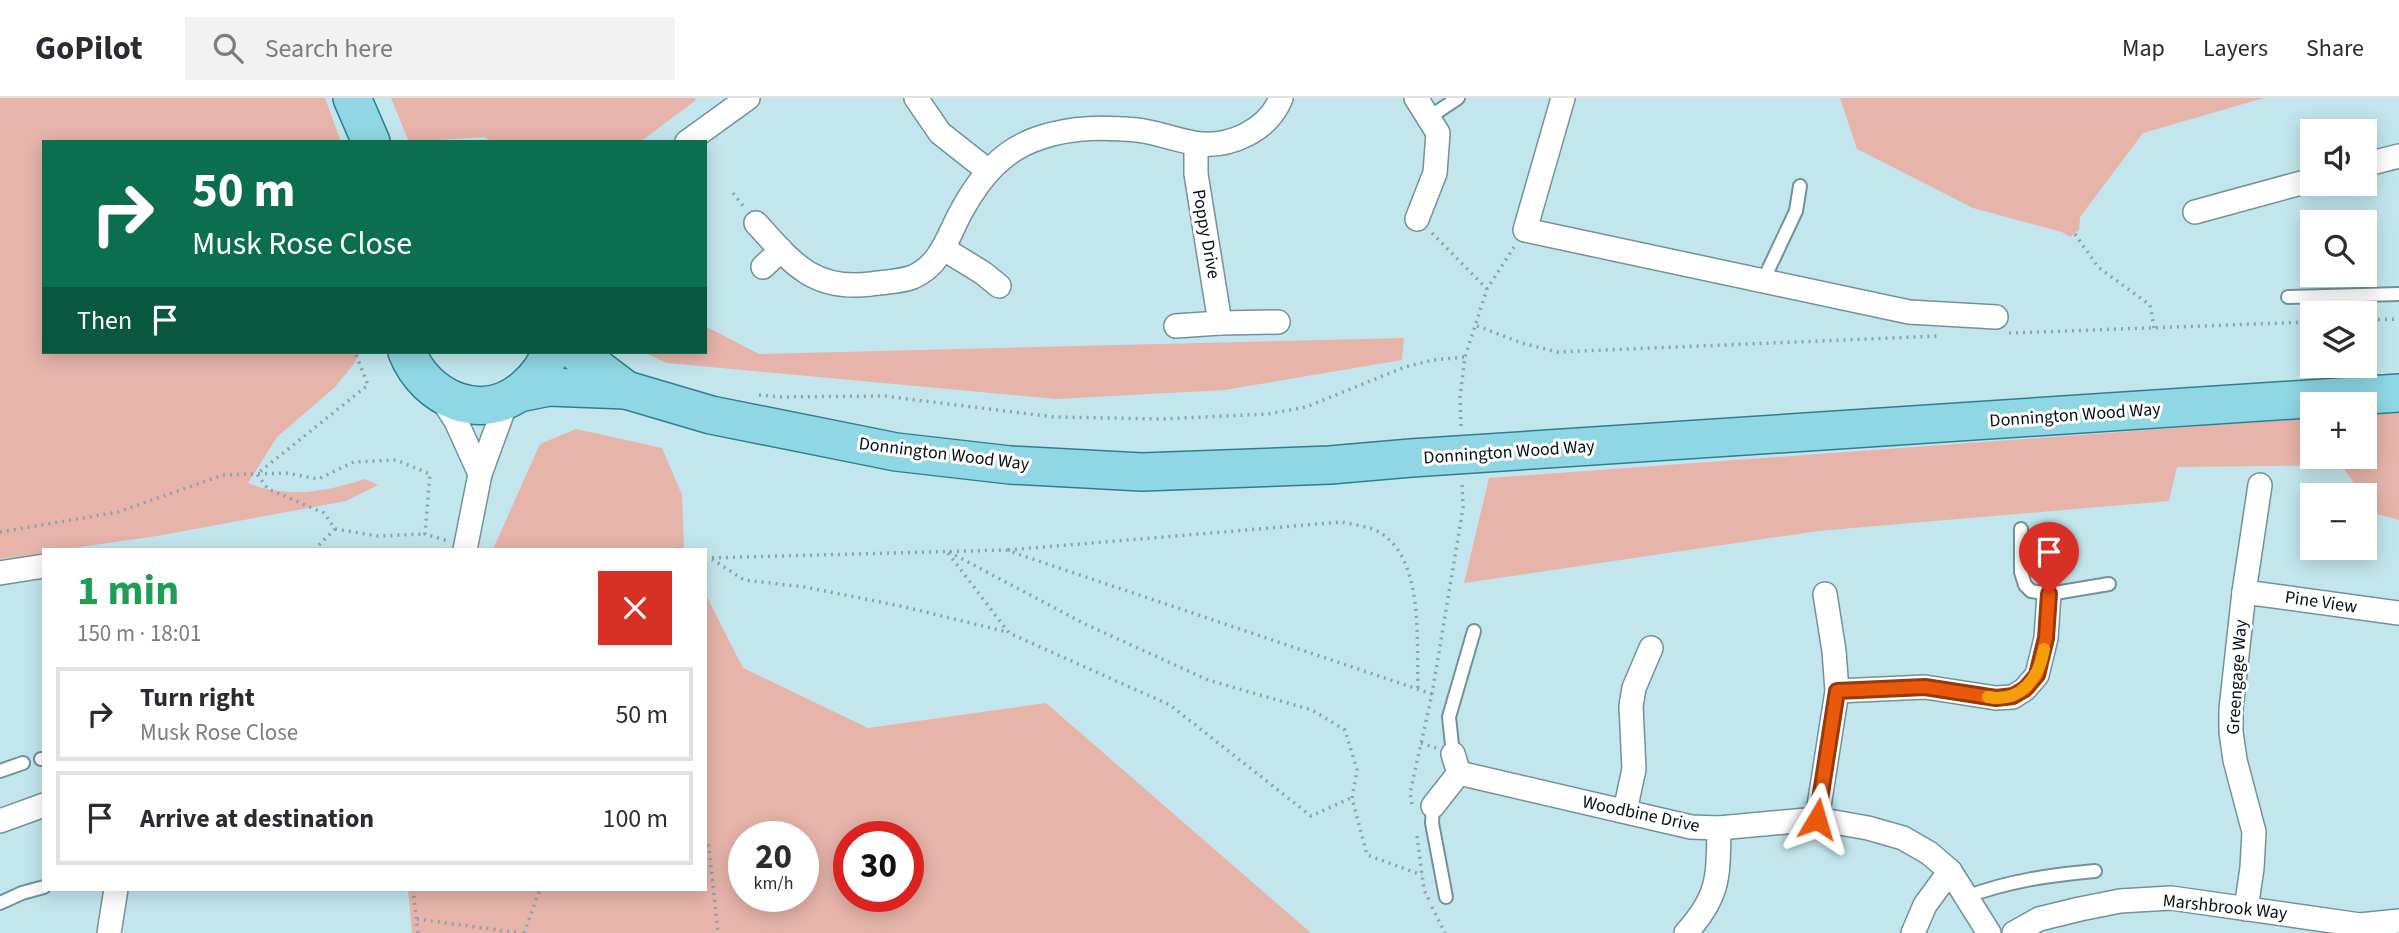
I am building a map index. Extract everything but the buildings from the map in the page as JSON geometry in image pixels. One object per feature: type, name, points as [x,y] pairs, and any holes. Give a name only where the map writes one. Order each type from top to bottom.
[{"type":"main road","points":[[352,98],[371,140]]},
{"type":"main road","points":[[408,354],[412,366],[424,382],[438,394]]},
{"type":"main road","points":[[513,397],[536,378],[549,354]]},
{"type":"main road","name":"Donnington Wood Way","points":[[579,354],[626,390]]},
{"type":"main road","name":"Donnington Wood Way","points":[[438,394],[460,403],[483,405],[549,387],[626,390],[711,415],[896,452],[1010,465],[1142,472],[1330,466],[2399,393]]},
{"type":"street","points":[[690,140],[748,98]]},
{"type":"street","points":[[916,98],[940,133],[987,170]]},
{"type":"street","points":[[756,223],[810,276],[831,284],[853,286],[913,277],[927,268],[944,249],[962,211],[987,170],[1005,156],[1039,138],[1076,128],[1138,130],[1196,144],[1222,143],[1248,135],[1267,121],[1281,98]]},
{"type":"street","points":[[1416,98],[1438,133],[1435,173],[1417,219]]},
{"type":"street","points":[[1563,98],[1525,230],[1909,312],[1999,325]]},
{"type":"street","name":"Poppy Drive","points":[[1196,144],[1197,187],[1220,323]]},
{"type":"street","points":[[2377,162],[2399,156]]},
{"type":"street","points":[[2195,212],[2300,183]]},
{"type":"street","points":[[944,249],[993,272]]},
{"type":"street","points":[[763,267],[781,250]]},
{"type":"street","points":[[1176,326],[1278,322]]},
{"type":"street","points":[[438,394],[456,421],[480,474]]},
{"type":"street","points":[[459,546],[480,474],[513,397]]},
{"type":"street","name":"Greengage Way","points":[[2246,909],[2254,832],[2235,760],[2231,709],[2244,592],[2260,485]]},
{"type":"street","points":[[0,573],[42,566]]},
{"type":"street","name":"Pine View","points":[[2244,592],[2399,613]]},
{"type":"street","points":[[1817,819],[1837,691],[1825,594]]},
{"type":"street","points":[[1837,691],[1925,687],[1996,698],[2013,696],[2025,689],[2037,675],[2044,647],[2049,594]]},
{"type":"street","points":[[1625,811],[1634,769],[1631,706],[1634,688],[1651,648]]},
{"type":"street","points":[[1433,806],[1456,764]]},
{"type":"street","name":"Woodbine Drive","points":[[1456,764],[1691,827],[1719,828],[1817,819],[1868,828],[1903,838],[1929,853],[1950,872],[1989,933]]},
{"type":"street","points":[[0,821],[42,807]]},
{"type":"street","points":[[1686,933],[1707,907],[1715,890],[1719,828]]},
{"type":"street","points":[[1913,933],[1925,905],[1950,872]]},
{"type":"street","points":[[109,933],[116,891]]},
{"type":"street","name":"Marshbrook Way","points":[[2014,933],[2039,919],[2120,901],[2171,898],[2360,929],[2399,921]]},
{"type":"lane","points":[[1428,118],[1458,98]]},
{"type":"lane","points":[[1763,281],[1796,211],[1800,187]]},
{"type":"lane","points":[[2288,297],[2399,294]]},
{"type":"lane","points":[[2021,529],[2020,561],[2025,585],[2031,591],[2049,594],[2109,584]]},
{"type":"lane","points":[[1456,764],[1449,717],[1474,631]]},
{"type":"lane","points":[[0,771],[23,763]]},
{"type":"lane","points":[[1433,806],[1432,823],[1446,897]]},
{"type":"lane","points":[[1966,897],[2011,883],[2054,874],[2095,871]]},
{"type":"lane","points":[[0,903],[42,888]]},
{"type":"path","points":[[1417,219],[1487,289]]},
{"type":"path","points":[[1461,432],[1460,397],[1465,357],[1487,289],[1525,230]]},
{"type":"path","points":[[2075,234],[2098,267],[2150,305],[2154,328]]},
{"type":"path","points":[[2377,320],[2399,319]]},
{"type":"path","points":[[1999,325],[2154,328],[2300,322]]},
{"type":"path","points":[[1476,326],[1522,343],[1557,352],[1947,336]]},
{"type":"path","points":[[257,474],[368,385],[356,354]]},
{"type":"path","points":[[755,394],[780,397],[884,396],[1054,417],[1162,419],[1268,414],[1306,407],[1405,367],[1433,360],[1465,357]]},
{"type":"path","points":[[0,532],[118,512],[223,475],[286,473],[318,479],[354,462],[396,460],[430,474],[425,534]]},
{"type":"path","points":[[257,474],[268,489],[324,513],[335,529],[378,536],[425,534],[459,546]]},
{"type":"path","points":[[1006,550],[1432,694],[1463,508],[1462,482]]},
{"type":"path","points":[[708,558],[1006,550],[1342,522],[1378,531],[1397,549],[1414,587],[1418,689]]},
{"type":"path","points":[[316,548],[335,529]]},
{"type":"path","points":[[947,551],[1009,633]]},
{"type":"path","points":[[947,551],[1085,624],[1208,680],[1312,710],[1345,730],[1357,770],[1352,798],[1367,855],[1422,875]]},
{"type":"path","points":[[708,558],[744,580],[805,587],[905,607],[1009,633],[1170,705],[1311,816],[1352,798]]},
{"type":"path","points":[[707,842],[718,933]]},
{"type":"path","points":[[413,891],[418,933]]},
{"type":"path","points":[[416,919],[522,933],[539,891]]},
{"type":"shaded area","points":[[0,98],[325,98],[340,140],[42,140],[42,354],[359,354],[335,387],[277,437],[248,483],[292,492],[321,490],[365,479],[378,485],[346,501],[157,536],[73,548],[42,548],[42,553],[0,559]]},
{"type":"shaded area","points":[[391,98],[696,100],[643,140],[489,140],[484,137],[408,140]]},
{"type":"shaded area","points":[[1840,98],[2264,98],[2143,133],[2080,217],[2079,230],[2070,237],[2062,232],[1973,208],[1857,149]]},
{"type":"shaded area","points":[[707,327],[759,354],[1404,338],[1402,360],[1225,390],[1056,399],[667,363],[647,354],[707,354]]},
{"type":"shaded area","points":[[2399,413],[2399,520],[2377,514],[2377,483],[2354,483],[2344,469],[2377,469],[2377,414]]},
{"type":"shaded area","points":[[2300,419],[2300,466],[2177,467],[2169,501],[1818,531],[1464,583],[1489,478]]},
{"type":"shaded area","points":[[576,429],[662,448],[682,495],[684,548],[493,548],[540,444]]},
{"type":"shaded area","points":[[707,597],[743,668],[868,728],[1046,703],[1311,933],[412,933],[408,891],[707,891]]},
{"type":"slow traffic","points":[[1988,697],[2013,696],[2025,689],[2037,675],[2044,649]]},
{"type":"route","points":[[1817,819],[1837,691],[1925,687],[1996,698],[2013,696],[2025,689],[2037,675],[2046,638],[2049,594]]}]
